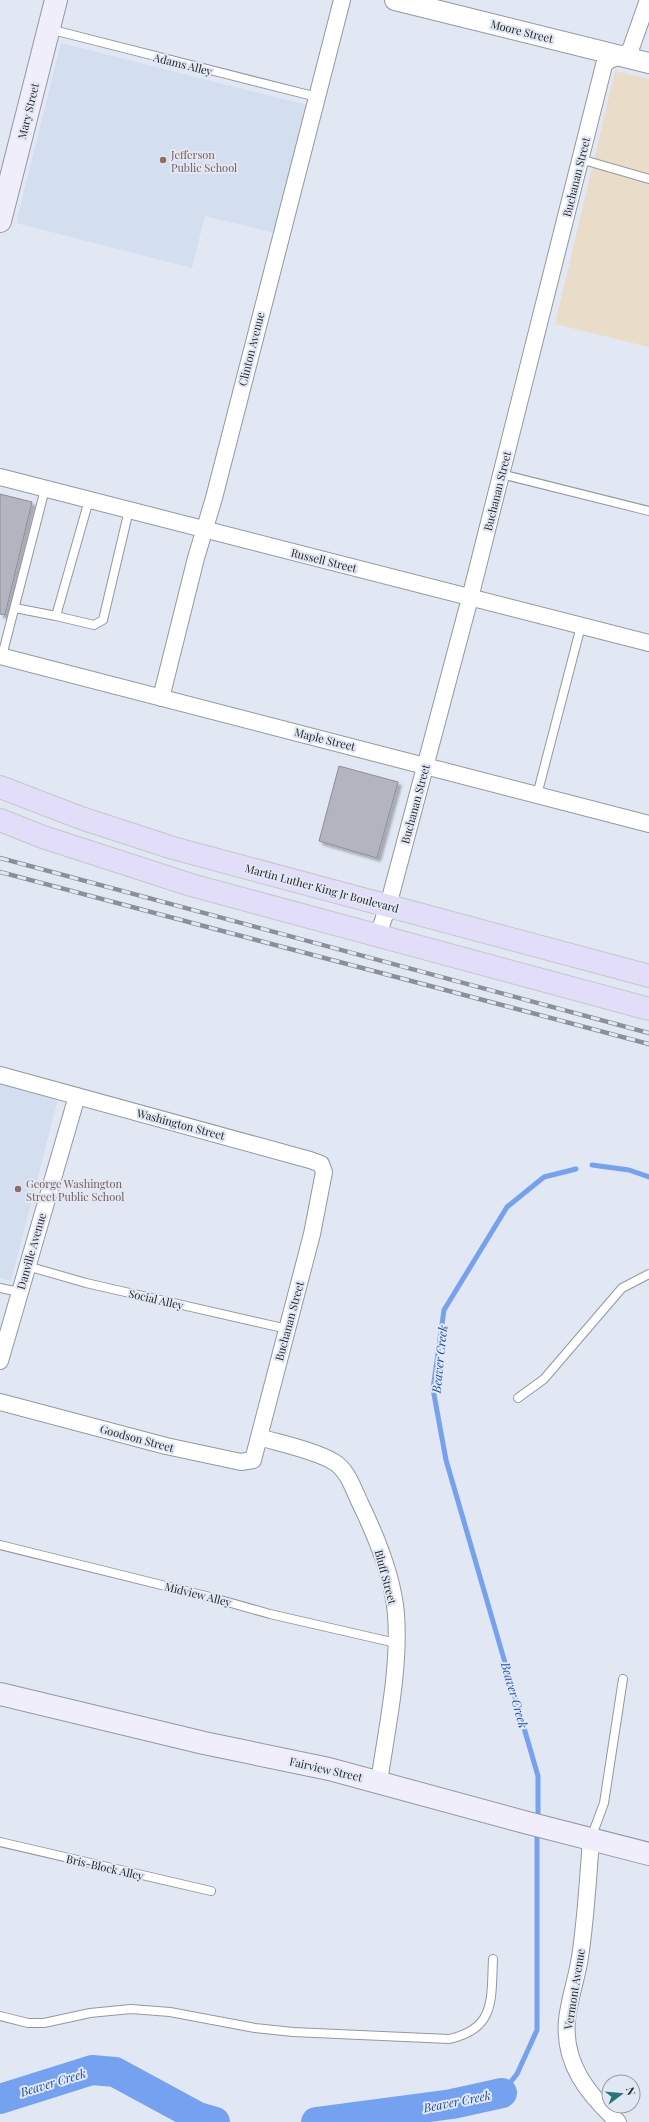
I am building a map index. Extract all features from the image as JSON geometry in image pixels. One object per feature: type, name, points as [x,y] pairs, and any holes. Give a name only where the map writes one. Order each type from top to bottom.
[{"type":"main road","name":"Mary Street","points":[[0,221],[4,187],[56,0]]},
{"type":"main road","name":"Martin Luther King Jr Boulevard","points":[[0,787],[81,818],[173,848],[649,976]]},
{"type":"main road","points":[[0,820],[43,837],[191,885],[649,1008]]},
{"type":"main road","name":"Fairview Street","points":[[0,1694],[204,1743],[329,1768],[528,1823],[649,1854]]},
{"type":"street","name":"Clinton Avenue","points":[[161,698],[342,0]]},
{"type":"street","name":"Moore Street","points":[[396,0],[649,63]]},
{"type":"street","name":"Buchanan Street","points":[[378,935],[388,906],[470,598],[604,65],[608,60],[630,51],[648,0]]},
{"type":"street","name":"Russell Street","points":[[0,477],[649,643]]},
{"type":"street","name":"Maple Street","points":[[1,656],[649,824]]},
{"type":"street","name":"Washington Street","points":[[0,1075],[321,1164],[324,1172],[324,1178],[318,1206]]},
{"type":"street","name":"Danville Avenue","points":[[0,1361],[77,1096]]},
{"type":"street","name":"Buchanan Street","points":[[259,1437],[318,1206]]},
{"type":"street","name":"Goodson Street","points":[[0,1402],[166,1446],[241,1462],[253,1460],[259,1437]]},
{"type":"street","name":"Bluff Street","points":[[259,1437],[335,1462],[344,1471],[367,1518],[380,1550],[392,1592],[396,1613],[396,1643],[391,1701],[379,1782]]},
{"type":"street","name":"Vermont Avenue","points":[[591,1839],[586,1915],[579,1966],[567,2020],[567,2040],[570,2059],[580,2080],[607,2112],[618,2122]]},
{"type":"lane","name":"Adams Alley","points":[[48,29],[317,97]]},
{"type":"lane","points":[[580,159],[649,179]]},
{"type":"lane","points":[[501,474],[649,511]]},
{"type":"lane","points":[[1,656],[15,608],[45,489]]},
{"type":"lane","points":[[56,616],[89,500]]},
{"type":"lane","points":[[15,608],[94,625],[103,620],[129,510]]},
{"type":"lane","points":[[537,795],[581,626]]},
{"type":"lane","name":"Social Alley","points":[[27,1266],[86,1283],[287,1329]]},
{"type":"lane","points":[[518,1398],[544,1379],[622,1288],[649,1274]]},
{"type":"lane","points":[[0,1288],[19,1292]]},
{"type":"lane","name":"Midview Alley","points":[[0,1545],[210,1597],[270,1614],[396,1643]]},
{"type":"lane","points":[[591,1839],[604,1803],[623,1679]]},
{"type":"lane","name":"Bris-Block Alley","points":[[0,1842],[211,1891]]},
{"type":"lane","points":[[0,2016],[28,2023],[44,2023],[90,2013],[131,2010],[170,2012],[255,2028],[293,2032],[449,2039],[464,2036],[475,2029],[484,2019],[490,2007],[493,1959]]},
{"type":"shaded area","name":"Jefferson Public School","points":[[61,43],[307,105],[275,233],[205,216],[192,268],[16,223]]},
{"type":"shaded area","points":[[615,71],[649,79],[649,347],[555,324]]},
{"type":"shaded area","name":"George Washington Street Public School","points":[[0,1084],[58,1099],[11,1281],[0,1278]]},
{"type":"building","points":[[0,494],[32,502],[5,615],[0,614]]},
{"type":"building","points":[[339,766],[398,782],[377,858],[319,841]]},
{"type":"waterway","name":"Beaver Creek","points":[[592,1165],[629,1170],[649,1177]]},
{"type":"waterway","name":"Beaver Creek","points":[[538,1820],[538,1776],[446,1460],[433,1389],[444,1310],[507,1207],[544,1177],[576,1169]]},
{"type":"waterway","name":"Beaver Creek","points":[[502,2093],[517,2074],[537,2030],[537,1830]]},
{"type":"waterway","name":"Beaver Creek","points":[[0,2099],[92,2070],[115,2072],[198,2117],[215,2122]]},
{"type":"waterway","name":"Beaver Creek","points":[[316,2122],[452,2104],[502,2093]]},
{"type":"railway","points":[[0,858],[649,1033]]},
{"type":"railway","points":[[0,872],[649,1044]]},
{"type":"place","name":"Jefferson Public School","points":[[163,160]]},
{"type":"place","name":"George Washington Street Public School","points":[[18,1189]]}]
